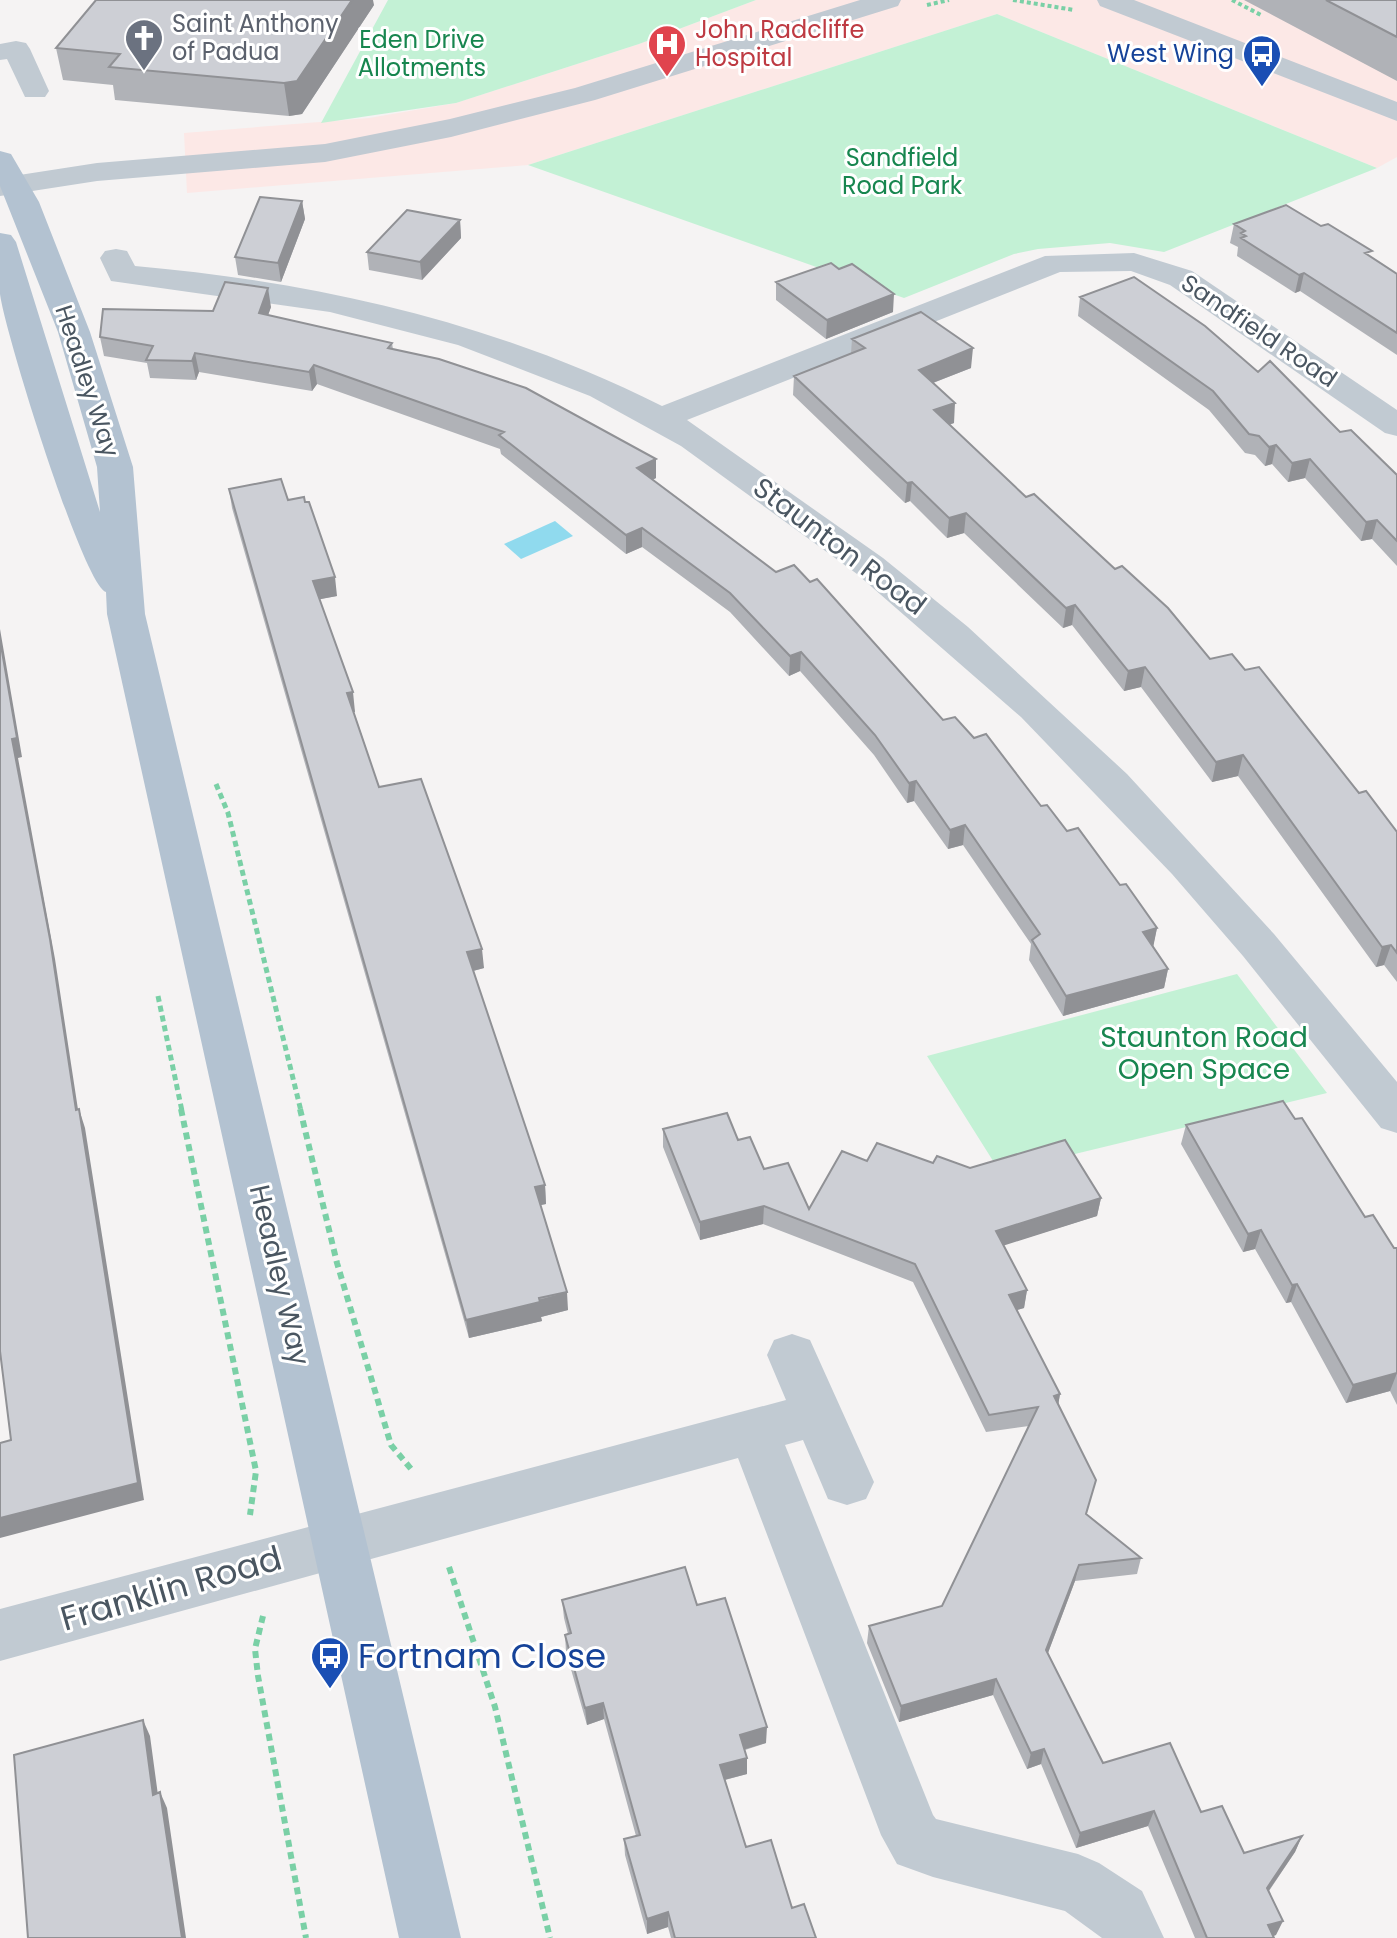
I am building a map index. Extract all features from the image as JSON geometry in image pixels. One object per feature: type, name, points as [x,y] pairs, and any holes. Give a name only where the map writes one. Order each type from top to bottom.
[{"type":"main road","name":"Headley Way","points":[[3,172],[24,202],[74,332],[115,467],[126,614],[430,1938]]},
{"type":"main road","name":"Headley Way","points":[[3,257],[79,504],[126,614]]},
{"type":"street","points":[[819,19],[858,0]]},
{"type":"street","points":[[3,172],[97,172],[325,153],[381,139],[451,128],[585,94],[888,0]]},
{"type":"street","points":[[1078,0],[1121,5],[1397,112]]},
{"type":"street","points":[[1261,57],[1292,43]]},
{"type":"street","points":[[0,52],[16,49],[35,91]]},
{"type":"street","name":"Staunton Road","points":[[116,258],[122,274],[287,293],[418,324],[505,352],[662,419],[843,543],[971,648],[1049,720],[1121,789],[1194,868],[1310,1003],[1397,1115]]},
{"type":"street","name":"Sandfield Road","points":[[662,419],[706,398],[1039,268],[1110,260],[1143,264],[1181,278],[1397,426]]},
{"type":"street","points":[[792,1355],[847,1482]]},
{"type":"street","points":[[341,1541],[818,1414]]},
{"type":"street","points":[[754,1432],[911,1835],[918,1843],[933,1848],[1078,1884],[1121,1912],[1133,1938]]},
{"type":"street","name":"Franklin Road","points":[[0,1635],[341,1541]]},
{"type":"path","points":[[155,980],[256,1471],[249,1520]]},
{"type":"path","points":[[445,1556],[463,1616],[475,1638],[520,1805],[550,1938]]},
{"type":"path","points":[[263,1611],[264,1622],[255,1649],[258,1676],[306,1938]]},
{"type":"shaded area","name":"John Radcliffe Hospital","points":[[756,0],[1397,0],[1397,157],[1377,168],[997,14],[528,165],[187,193],[184,133],[369,118],[456,103],[639,44]]},
{"type":"green space","name":"Eden Drive Allotments","points":[[388,0],[756,0],[639,44],[456,103],[321,123]]},
{"type":"green space","name":"Sandfield Road Park","points":[[997,14],[1377,168],[1164,252],[1110,243],[1038,249],[1014,254],[904,298],[528,165]]},
{"type":"green space","name":"Staunton Road Open Space","points":[[1237,974],[1327,1093],[1000,1172],[927,1056]]},
{"type":"water","points":[[555,521],[573,536],[521,559],[504,544]]},
{"type":"building","points":[[96,0],[352,0],[297,81],[284,83],[109,67],[120,54],[56,48]]},
{"type":"building","points":[[1326,0],[1397,0],[1397,37]]},
{"type":"building","points":[[260,197],[302,201],[278,263],[235,257]]},
{"type":"building","points":[[1286,205],[1321,226],[1328,224],[1372,251],[1365,253],[1397,274],[1397,333],[1304,273],[1299,275],[1241,238],[1246,236],[1241,233],[1245,231],[1234,224]]},
{"type":"building","points":[[407,210],[460,220],[420,262],[367,252]]},
{"type":"building","points":[[831,263],[839,269],[852,264],[894,294],[827,320],[776,282]]},
{"type":"building","points":[[1134,277],[1205,326],[1258,372],[1270,361],[1340,432],[1351,430],[1397,475],[1397,541],[1377,520],[1366,522],[1310,459],[1292,463],[1276,445],[1269,447],[1259,436],[1249,434],[1213,391],[1080,297]]},
{"type":"building","points":[[225,282],[268,288],[259,313],[392,343],[388,348],[439,359],[526,388],[656,459],[637,468],[776,572],[794,565],[810,582],[817,579],[943,720],[955,717],[974,738],[986,734],[1041,806],[1047,805],[1067,831],[1078,828],[1120,885],[1126,884],[1157,928],[1143,932],[1168,969],[1066,996],[1032,940],[1040,934],[965,825],[950,830],[916,781],[909,783],[875,735],[801,652],[790,656],[730,593],[642,528],[626,535],[499,435],[504,432],[314,365],[309,372],[195,353],[192,361],[146,360],[153,346],[100,337],[103,309],[213,311]]},
{"type":"building","points":[[921,312],[973,348],[919,370],[955,403],[934,410],[1026,497],[1034,494],[1115,569],[1122,566],[1168,608],[1210,659],[1232,654],[1245,670],[1259,667],[1359,793],[1366,791],[1397,832],[1397,953],[1391,945],[1382,947],[1243,755],[1216,762],[1145,667],[1128,671],[1075,605],[1066,608],[966,513],[949,518],[912,482],[907,483],[794,376],[865,348],[852,339]]},
{"type":"building","points":[[281,479],[288,500],[304,497],[305,502],[309,502],[335,577],[313,581],[353,692],[347,693],[379,787],[421,779],[482,949],[467,952],[545,1185],[535,1187],[567,1292],[539,1298],[540,1302],[466,1320],[229,489]]},
{"type":"building","points":[[0,640],[17,738],[12,739],[50,939],[76,1110],[79,1109],[138,1483],[0,1518],[0,1443],[11,1440],[0,1351]]},
{"type":"building","points":[[1283,1101],[1295,1119],[1302,1118],[1365,1217],[1373,1215],[1394,1248],[1397,1248],[1397,1373],[1353,1385],[1297,1284],[1292,1285],[1261,1230],[1248,1234],[1186,1125]]},
{"type":"building","points":[[727,1113],[738,1140],[750,1137],[764,1169],[788,1163],[809,1209],[842,1151],[867,1161],[877,1143],[933,1163],[937,1156],[970,1168],[1065,1140],[1101,1198],[996,1231],[1027,1290],[1009,1295],[1060,1394],[1054,1396],[1096,1480],[1086,1514],[1141,1558],[1079,1565],[1046,1650],[1103,1763],[1170,1743],[1201,1812],[1222,1806],[1244,1853],[1302,1836],[1267,1888],[1283,1921],[1268,1925],[1274,1938],[1207,1938],[1154,1811],[1080,1833],[1044,1749],[1031,1753],[996,1679],[901,1706],[869,1626],[942,1606],[1038,1407],[989,1415],[915,1264],[764,1206],[700,1222],[663,1129]]},
{"type":"building","points":[[685,1567],[697,1605],[725,1598],[767,1727],[740,1735],[747,1758],[720,1765],[746,1847],[771,1840],[792,1908],[804,1904],[816,1938],[675,1938],[668,1912],[647,1919],[624,1839],[640,1835],[603,1703],[585,1708],[565,1635],[571,1633],[562,1600]]},
{"type":"building","points":[[143,1720],[153,1795],[160,1792],[182,1938],[28,1938],[14,1755]]},
{"type":"place","name":"Saint Anthony of Padua","points":[[144,72]]},
{"type":"place","name":"John Radcliffe Hospital","points":[[667,78]]},
{"type":"place","name":"West Wing","points":[[1262,88]]},
{"type":"place","name":"Fortnam Close","points":[[330,1690]]}]
